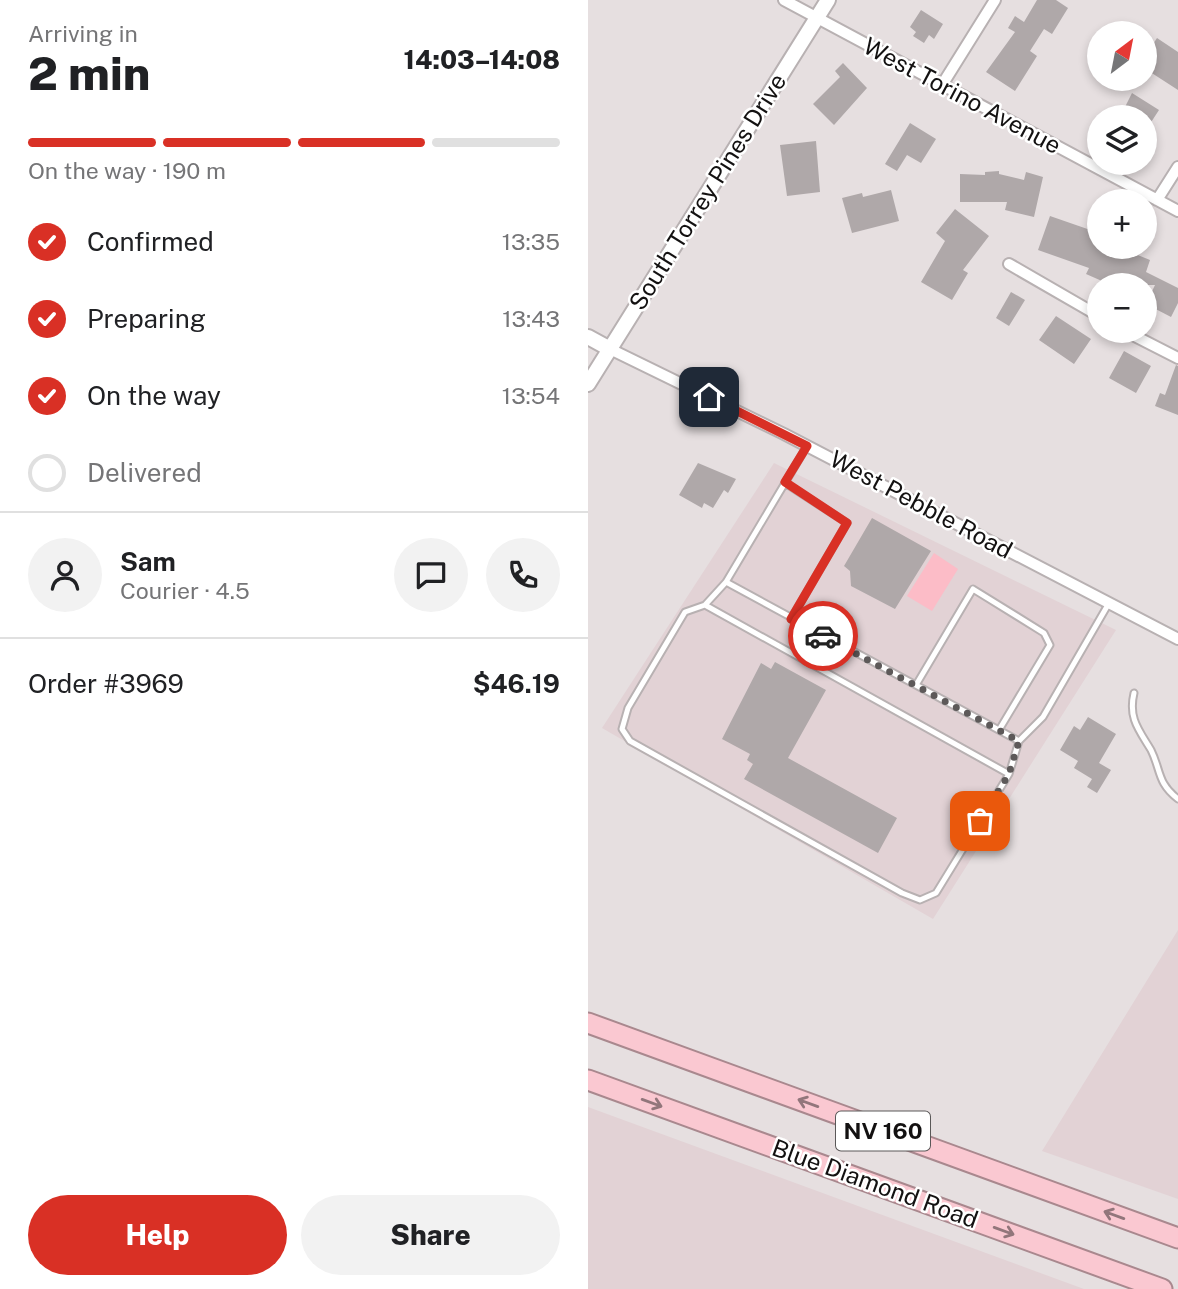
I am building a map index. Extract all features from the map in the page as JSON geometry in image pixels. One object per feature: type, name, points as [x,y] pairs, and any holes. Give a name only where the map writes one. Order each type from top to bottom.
[{"type":"highway","name":"NV 160","points":[[588,1023],[1178,1238]]},
{"type":"highway","name":"Blue Diamond Road","points":[[588,1080],[1162,1289]]},
{"type":"street","name":"West Torino Avenue","points":[[784,0],[1136,189]]},
{"type":"street","name":"South Torrey Pines Drive","points":[[588,384],[828,0]]},
{"type":"street","points":[[942,85],[995,0]]},
{"type":"street","points":[[1157,200],[1178,167]]},
{"type":"street","name":"West Torino Avenue","points":[[1157,200],[1178,211]]},
{"type":"street","points":[[1009,264],[1087,309]]},
{"type":"street","name":"West Pebble Road","points":[[588,337],[807,446],[1178,639]]},
{"type":"street","points":[[1149,343],[1178,358]]},
{"type":"lane","points":[[807,446],[726,582],[705,605],[685,612],[628,708],[622,729],[630,741],[890,886],[920,900],[936,893],[1009,774],[1019,741],[1043,717],[1109,603]]},
{"type":"lane","points":[[785,482],[847,523],[791,619]]},
{"type":"lane","points":[[726,582],[1019,741]]},
{"type":"lane","points":[[916,685],[973,589],[1044,633],[1050,645],[999,730]]},
{"type":"lane","points":[[705,605],[1009,774]]},
{"type":"lane","points":[[1134,693],[1130,708],[1137,732],[1151,752],[1161,783],[1178,799]]},
{"type":"shaded area","points":[[774,463],[1116,630],[933,919],[602,728]]},
{"type":"shaded area","points":[[934,553],[958,569],[932,611],[907,596]]},
{"type":"shaded area","points":[[1178,930],[1178,1199],[1042,1151]]},
{"type":"shaded area","points":[[588,1107],[1084,1289],[588,1289]]},
{"type":"building","points":[[1037,0],[1056,0],[1068,8],[1052,34],[1044,29],[1030,51],[1037,56],[1015,91],[986,72],[1015,32],[1008,28],[1015,16],[1024,22]]},
{"type":"building","points":[[921,10],[943,24],[934,39],[929,35],[924,43],[913,36],[916,32],[910,27]]},
{"type":"building","points":[[1157,38],[1178,52],[1178,90],[1157,76]]},
{"type":"building","points":[[843,63],[867,88],[834,125],[813,104],[840,77],[835,71]]},
{"type":"building","points":[[1132,93],[1151,105],[1126,105]]},
{"type":"building","points":[[910,123],[936,139],[921,163],[907,155],[897,171],[885,164]]},
{"type":"building","points":[[816,141],[820,192],[787,196],[780,145]]},
{"type":"building","points":[[999,171],[999,174],[1024,180],[1026,172],[1043,177],[1034,217],[1005,210],[1007,202],[960,202],[960,174],[985,175],[985,172]]},
{"type":"building","points":[[891,190],[899,221],[852,233],[842,198],[862,193],[863,197]]},
{"type":"building","points":[[955,209],[989,236],[963,270],[968,273],[952,300],[921,282],[945,241],[936,233]]},
{"type":"building","points":[[1050,216],[1087,229],[1087,259],[1150,260],[1146,272],[1148,273],[1087,274],[1086,274],[1089,268],[1038,250]]},
{"type":"building","points":[[1157,278],[1178,288],[1178,303],[1171,317],[1157,310]]},
{"type":"building","points":[[1011,292],[1025,300],[1009,326],[996,318]]},
{"type":"building","points":[[1056,316],[1087,336],[1088,343],[1074,364],[1039,340]]},
{"type":"building","points":[[1124,351],[1151,366],[1136,393],[1109,378]]},
{"type":"building","points":[[1176,365],[1178,415],[1155,406],[1160,393],[1165,395]]},
{"type":"building","points":[[698,463],[736,479],[728,493],[724,490],[713,508],[704,503],[702,508],[679,495]]},
{"type":"building","points":[[872,518],[931,551],[895,609],[851,586],[850,571],[844,566]]},
{"type":"building","points":[[775,662],[826,690],[788,758],[897,818],[878,853],[744,779],[753,764],[747,760],[750,754],[722,739],[761,663],[771,669]]},
{"type":"building","points":[[1088,717],[1116,734],[1099,763],[1111,770],[1097,793],[1087,787],[1092,779],[1074,768],[1078,761],[1060,750],[1074,726],[1080,730]]},
{"type":"way so far","points":[[823,636],[1019,741],[1009,774],[980,821]]},
{"type":"route","points":[[709,397],[807,446],[785,482],[847,523],[835,548],[791,619],[823,636]]}]
